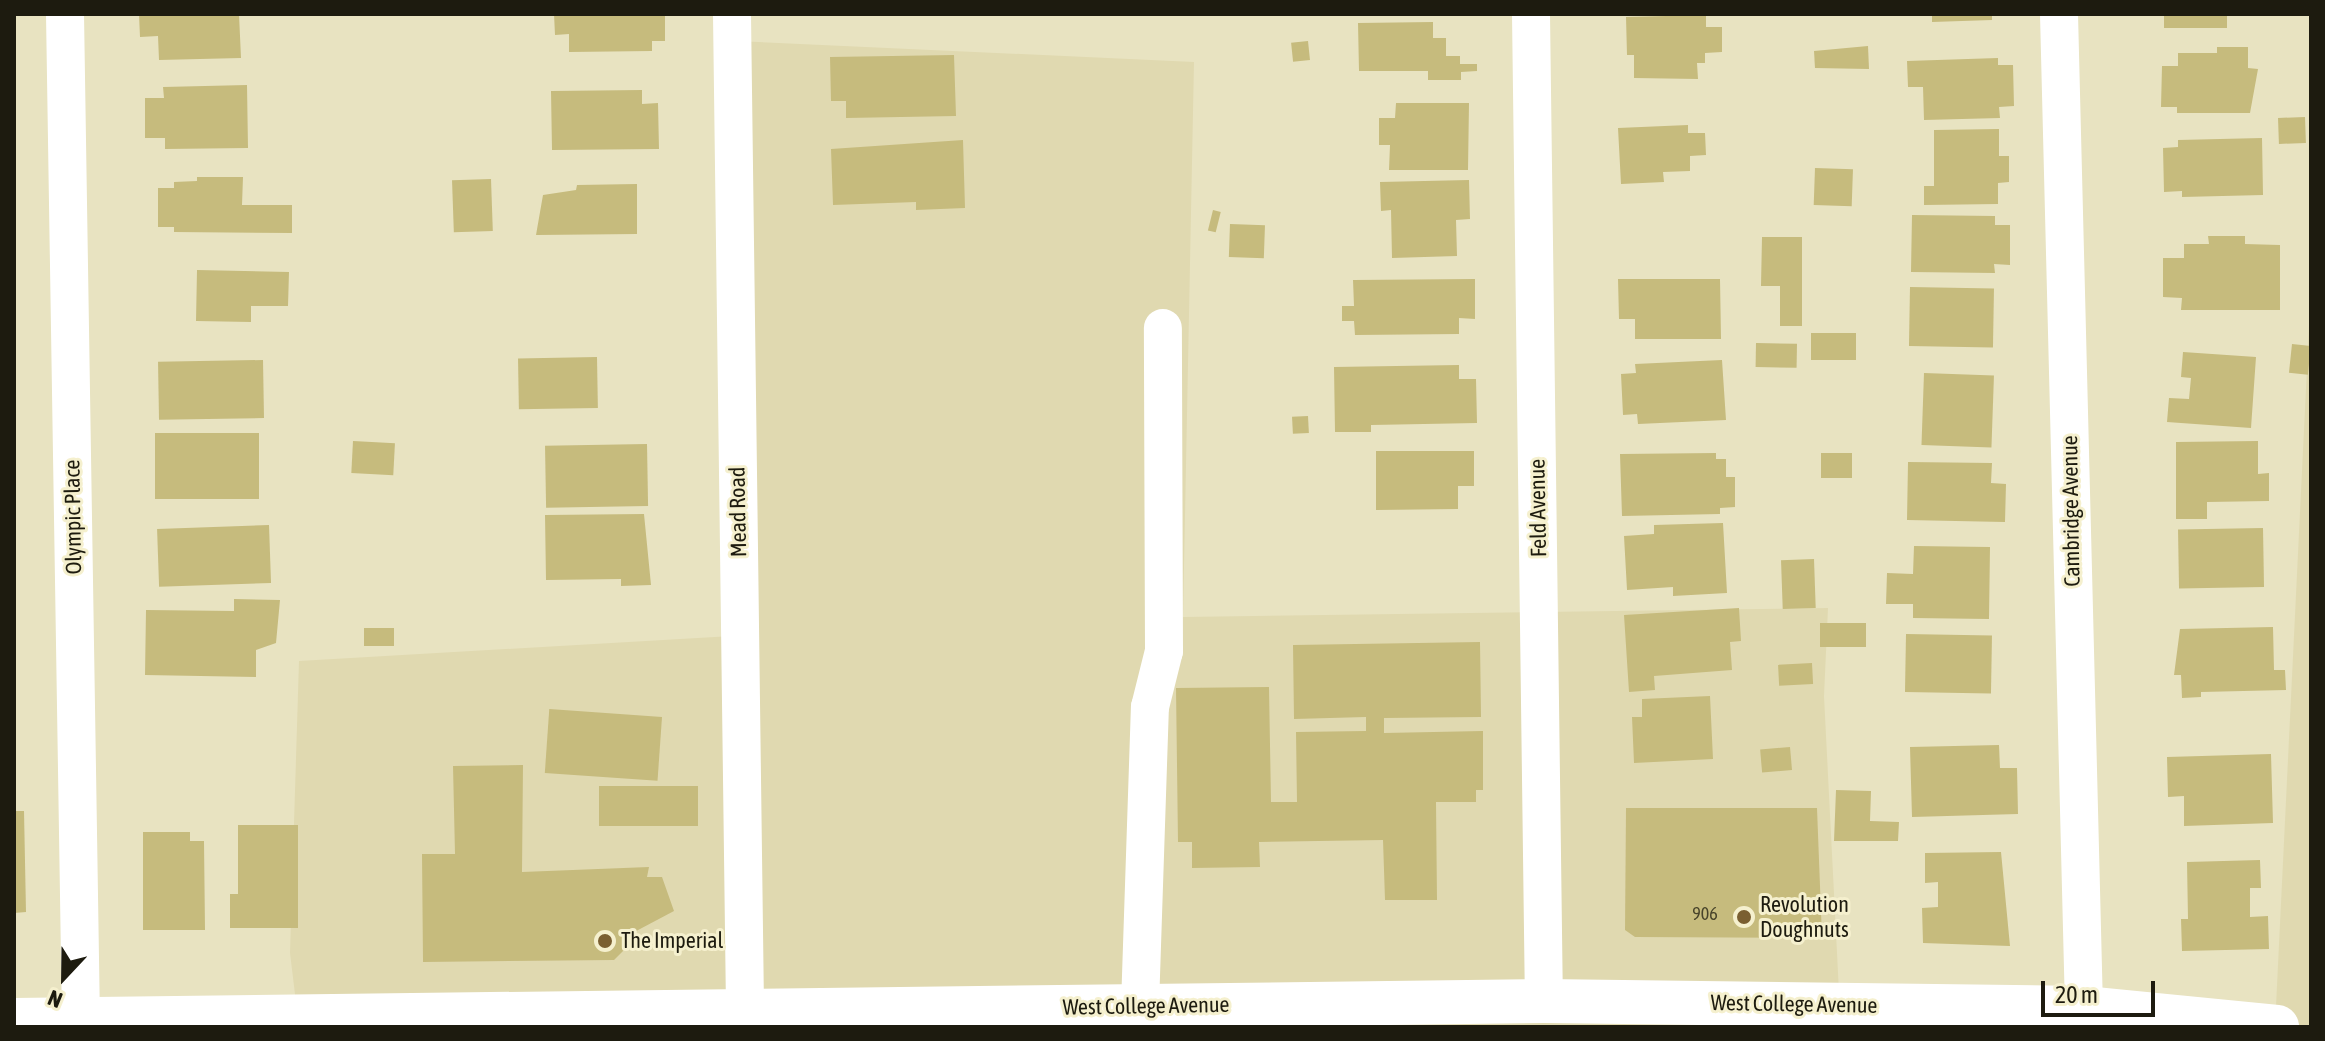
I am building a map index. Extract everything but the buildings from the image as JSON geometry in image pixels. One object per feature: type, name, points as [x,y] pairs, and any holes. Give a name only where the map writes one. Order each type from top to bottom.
[{"type":"main road","name":"West College Avenue","points":[[14,1020],[1544,1001],[2084,1008],[2277,1027]]},
{"type":"street","name":"Olympic Place","points":[[65,14],[81,1019]]},
{"type":"street","name":"Mead Road","points":[[732,14],[745,1010]]},
{"type":"street","name":"Feld Avenue","points":[[1531,14],[1544,1001]]},
{"type":"street","name":"Cambridge Avenue","points":[[2059,14],[2084,1008]]},
{"type":"street","points":[[1140,1006],[1150,707],[1164,651],[1163,328]]},
{"type":"shaded area","points":[[715,40],[1194,62],[1183,617],[1828,608],[1824,696],[1840,1012],[1811,1027],[299,1027],[290,953],[299,661],[732,636]]},
{"type":"shaded area","points":[[2311,286],[2311,1027],[2275,1027]]},
{"type":"place","name":"Revolution Doughnuts","points":[[1744,917]]},
{"type":"place","name":"The Imperial","points":[[605,941]]}]
